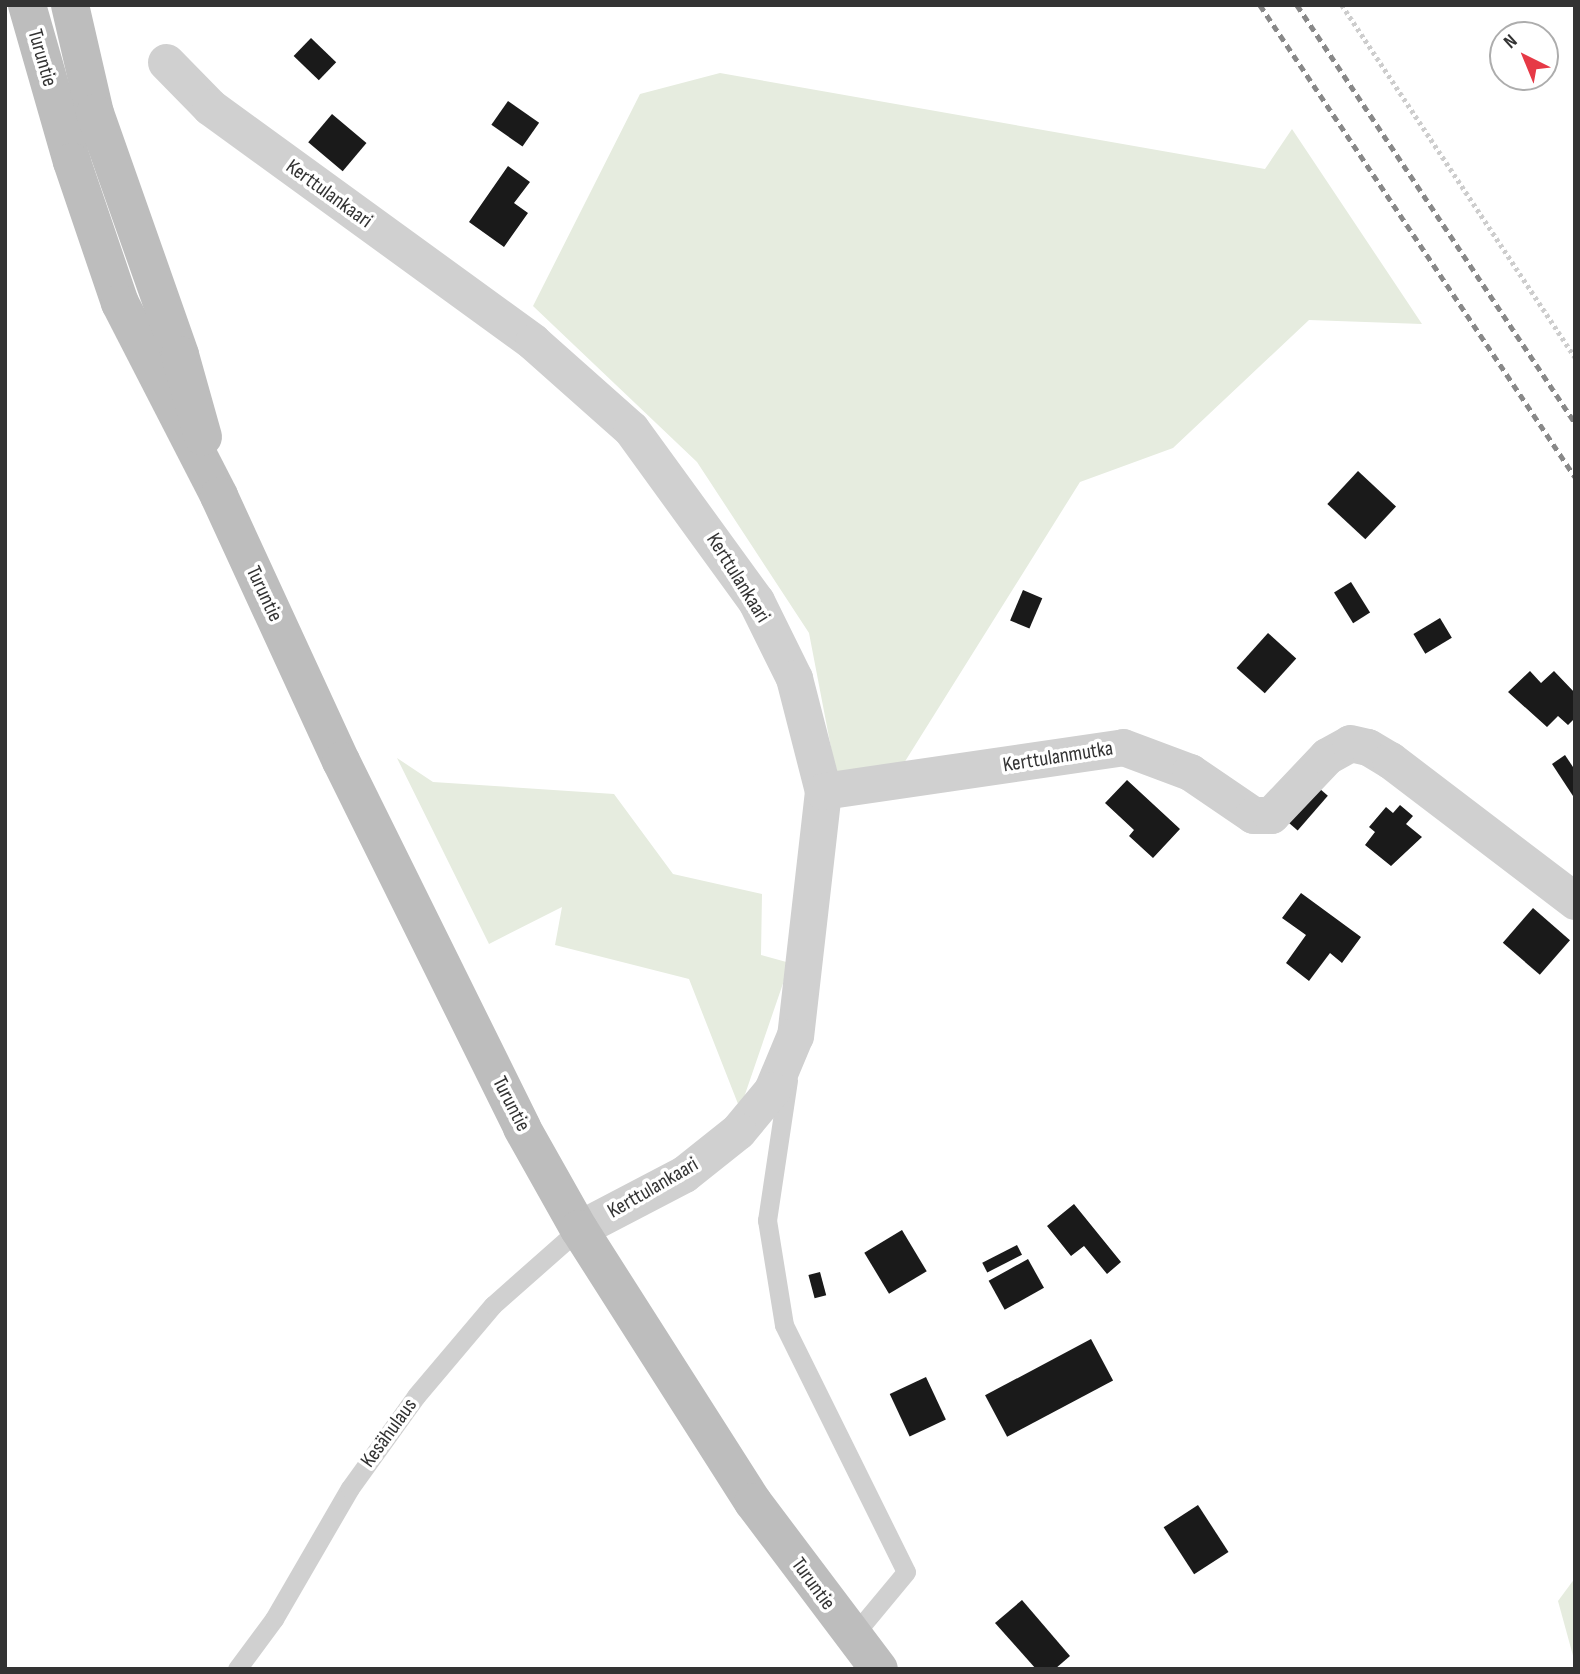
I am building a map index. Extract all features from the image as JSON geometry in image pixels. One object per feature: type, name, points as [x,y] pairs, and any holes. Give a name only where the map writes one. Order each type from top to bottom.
[{"type":"main road","name":"Turuntie","points":[[27,5],[72,162],[120,303],[219,496],[353,785],[522,1128],[579,1229],[753,1502],[852,1637],[879,1669]]},
{"type":"main road","name":"Turuntie","points":[[70,5],[95,113],[180,355],[219,496]]},
{"type":"street","name":"Kerttulankaari","points":[[166,62],[210,107],[533,342],[631,429],[756,601],[794,678],[823,790],[795,1035],[772,1090],[738,1131],[684,1174],[579,1229]]},
{"type":"street","name":"Kerttulanmutka","points":[[823,790],[1123,747],[1190,772],[1253,815],[1271,815],[1326,757],[1350,743],[1368,747],[1390,760],[1575,901]]},
{"type":"lane","points":[[795,1035],[767,1220],[784,1325],[906,1572],[852,1637]]},
{"type":"lane","name":"Kesähulaus","points":[[237,1669],[274,1619],[350,1488],[416,1396],[493,1305],[579,1229]]},
{"type":"path","points":[[1342,5],[1575,358]]},
{"type":"shaded area","points":[[720,73],[1265,169],[1292,129],[1422,324],[1309,320],[1173,448],[1080,482],[889,787],[842,805],[809,633],[697,462],[533,306],[640,94]]},
{"type":"shaded area","points":[[397,758],[433,782],[614,794],[673,874],[762,894],[761,955],[790,963],[740,1109],[689,979],[555,945],[562,907],[489,944]]},
{"type":"shaded area","points":[[1575,1578],[1575,1663],[1558,1601]]},
{"type":"building","points":[[311,38],[336,62],[319,80],[294,56]]},
{"type":"building","points":[[508,101],[539,123],[522,147],[491,125]]},
{"type":"building","points":[[332,114],[366,143],[343,171],[308,142]]},
{"type":"building","points":[[508,166],[530,182],[514,203],[528,213],[504,247],[469,222]]},
{"type":"building","points":[[1358,471],[1396,506],[1365,539],[1327,504]]},
{"type":"building","points":[[1351,582],[1370,613],[1353,623],[1334,593]]},
{"type":"building","points":[[1023,590],[1042,598],[1029,629],[1010,620]]},
{"type":"building","points":[[1440,618],[1452,638],[1425,654],[1413,634]]},
{"type":"building","points":[[1268,633],[1296,658],[1265,693],[1237,668]]},
{"type":"building","points":[[1530,671],[1541,683],[1554,671],[1575,693],[1575,718],[1568,725],[1558,716],[1547,727],[1508,692]]},
{"type":"building","points":[[1565,755],[1575,770],[1575,799],[1552,764]]},
{"type":"building","points":[[1127,780],[1180,829],[1153,858],[1129,836],[1134,830],[1105,803]]},
{"type":"building","points":[[1312,782],[1328,796],[1298,830],[1282,817]]},
{"type":"building","points":[[1400,805],[1413,816],[1406,824],[1422,837],[1391,866],[1365,845],[1375,832],[1369,827],[1386,807],[1393,813]]},
{"type":"building","points":[[1301,893],[1361,937],[1342,963],[1330,953],[1309,981],[1286,963],[1306,935],[1282,918]]},
{"type":"building","points":[[1533,908],[1570,940],[1540,975],[1503,943]]},
{"type":"building","points":[[1074,1204],[1121,1262],[1107,1274],[1084,1246],[1071,1256],[1047,1226]]},
{"type":"building","points":[[902,1230],[927,1271],[889,1294],[864,1253]]},
{"type":"building","points":[[1017,1245],[1022,1255],[987,1273],[982,1263]]},
{"type":"building","points":[[1028,1259],[1044,1288],[1005,1310],[989,1281]]},
{"type":"building","points":[[820,1272],[826,1295],[815,1298],[808,1275]]},
{"type":"building","points":[[1091,1339],[1113,1380],[1007,1437],[985,1395]]},
{"type":"building","points":[[926,1377],[946,1420],[910,1437],[890,1394]]},
{"type":"building","points":[[1198,1505],[1228,1552],[1194,1574],[1164,1527]]},
{"type":"building","points":[[1022,1600],[1070,1656],[1055,1669],[1036,1669],[995,1623]]},
{"type":"railway","points":[[1260,5],[1575,477]]},
{"type":"railway","points":[[1297,5],[1575,423]]}]
